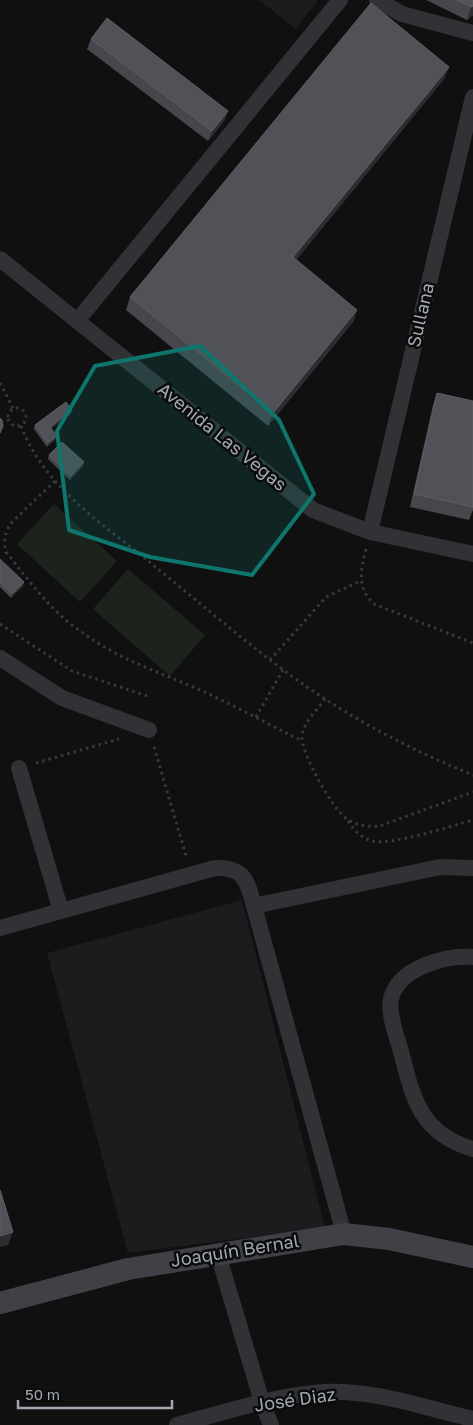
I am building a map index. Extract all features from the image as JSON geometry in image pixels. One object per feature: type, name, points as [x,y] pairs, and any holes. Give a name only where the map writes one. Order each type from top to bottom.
[{"type":"street","points":[[78,321],[340,0]]},
{"type":"street","points":[[377,0],[402,14],[473,33]]},
{"type":"street","name":"Sullana","points":[[370,532],[473,97]]},
{"type":"street","name":"Avenida Las Vegas","points":[[0,259],[313,510],[370,532],[473,554]]},
{"type":"street","points":[[0,658],[62,698],[149,730]]},
{"type":"street","points":[[19,768],[61,911]]},
{"type":"street","points":[[254,906],[440,867],[473,868]]},
{"type":"street","points":[[0,928],[191,873],[214,868],[231,868],[241,874],[254,906],[344,1234]]},
{"type":"street","points":[[473,957],[446,959],[424,965],[395,987],[390,1001],[408,1084],[419,1110],[438,1132],[460,1145],[473,1149]]},
{"type":"street","name":"Joaquín Bernal","points":[[0,1303],[128,1268],[344,1234],[389,1239],[473,1257]]},
{"type":"street","points":[[218,1254],[262,1402],[271,1425]]},
{"type":"street","name":"José Diaz","points":[[177,1425],[262,1402],[323,1392],[368,1395],[473,1419]]},
{"type":"path","points":[[0,383],[13,408]]},
{"type":"path","points":[[13,408],[23,409],[26,413],[25,423],[21,426],[16,427],[8,421],[8,416],[13,408]]},
{"type":"path","points":[[21,426],[28,443],[55,481],[74,500],[270,660],[325,699],[394,739],[473,775]]},
{"type":"path","points":[[55,481],[13,521],[4,536],[6,552],[35,589],[70,624],[111,652],[302,741]]},
{"type":"path","points":[[370,532],[360,581],[362,589],[374,604],[473,643]]},
{"type":"path","points":[[270,660],[326,597],[360,581]]},
{"type":"path","points":[[0,624],[72,671],[147,696]]},
{"type":"path","points":[[256,718],[283,670]]},
{"type":"path","points":[[325,699],[304,730],[302,741],[332,804],[358,834],[364,838],[380,842],[473,820]]},
{"type":"path","points":[[19,768],[149,730],[191,873]]},
{"type":"path","points":[[348,821],[370,827],[380,826],[473,792]]},
{"type":"highlighted area","points":[[200,346],[279,420],[314,494],[252,575],[150,557],[69,530],[57,431],[95,366]]},
{"type":"shaded area","points":[[259,0],[318,0],[296,29]]},
{"type":"shaded area","points":[[54,504],[117,561],[80,602],[17,544]]},
{"type":"shaded area","points":[[128,569],[205,635],[170,676],[93,609]]},
{"type":"shaded area","points":[[242,900],[325,1228],[128,1253],[47,953]]},
{"type":"building","points":[[457,0],[473,0],[473,6],[471,7]]},
{"type":"building","points":[[371,3],[449,67],[293,257],[357,310],[273,413],[130,297]]},
{"type":"building","points":[[107,18],[228,111],[212,131],[91,39]]},
{"type":"building","points":[[437,393],[473,401],[473,507],[414,494]]},
{"type":"building","points":[[66,402],[72,410],[50,427],[57,436],[48,443],[35,425]]},
{"type":"building","points":[[0,418],[3,426],[0,433]]},
{"type":"building","points":[[62,442],[84,462],[71,476],[49,455]]},
{"type":"building","points":[[0,559],[24,582],[12,594],[0,582]]},
{"type":"building","points":[[0,1190],[13,1232],[0,1236]]}]
